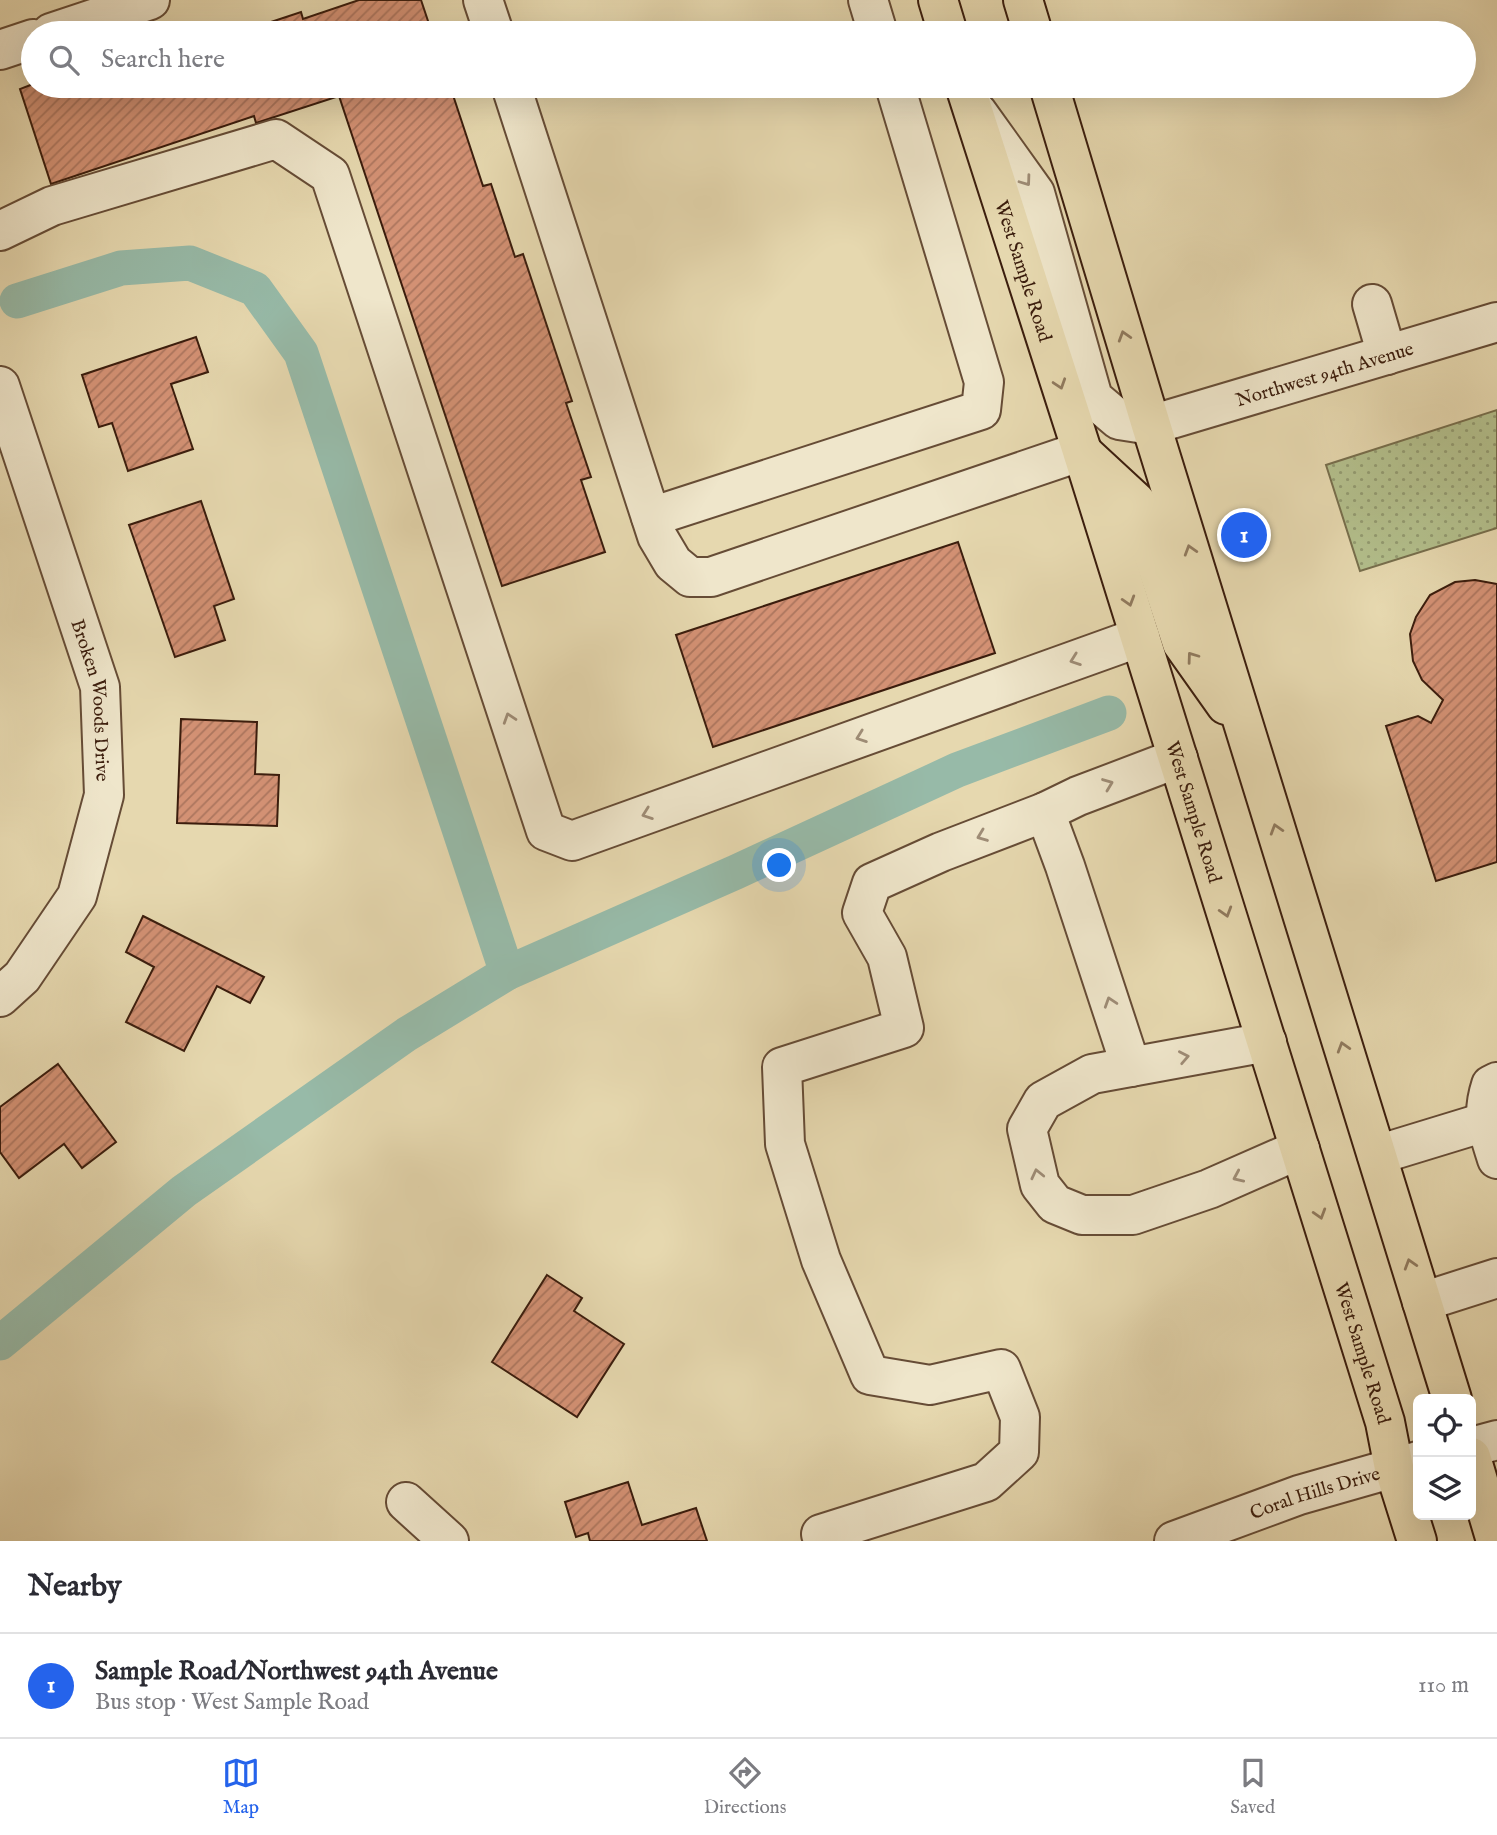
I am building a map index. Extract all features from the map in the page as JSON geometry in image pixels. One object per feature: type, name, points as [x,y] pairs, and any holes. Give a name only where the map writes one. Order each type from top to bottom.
[{"type":"main road","points":[[938,0],[944,21]]},
{"type":"main road","points":[[1023,0],[1029,21]]},
{"type":"main road","name":"West Sample Road","points":[[970,98],[1385,1422],[1406,1464],[1417,1541]]},
{"type":"main road","points":[[1053,98],[1450,1394]]},
{"type":"main road","points":[[1082,451],[1136,502],[1182,643],[1246,733]]},
{"type":"main road","points":[[1476,1474],[1496,1541]]},
{"type":"street","points":[[87,21],[150,0]]},
{"type":"street","points":[[483,0],[490,21]]},
{"type":"street","points":[[868,0],[874,21]]},
{"type":"street","points":[[0,50],[21,43]]},
{"type":"street","points":[[515,98],[657,536],[673,563],[690,577],[711,577],[1082,451]]},
{"type":"street","points":[[651,517],[981,410],[984,382],[899,98]]},
{"type":"street","points":[[970,98],[1034,193],[1093,398],[1119,420],[1151,425]]},
{"type":"street","points":[[0,231],[52,206],[276,139],[330,175],[546,831],[572,841],[1140,637]]},
{"type":"street","points":[[1372,303],[1387,355]]},
{"type":"street","name":"Northwest 94th Avenue","points":[[1151,425],[1497,322]]},
{"type":"street","name":"Broken Woods Drive","points":[[0,386],[100,687],[104,795],[77,896],[22,977],[0,997]]},
{"type":"street","points":[[826,1541],[821,1534],[986,1482],[1020,1452],[1020,1417],[1001,1369],[930,1385],[870,1376],[821,1260],[785,1144],[782,1067],[904,1028],[887,957],[862,913],[872,883],[1078,796],[1178,758]]},
{"type":"street","points":[[1045,812],[1131,1067]]},
{"type":"street","points":[[1266,1042],[1092,1074],[1043,1101],[1027,1129],[1040,1185],[1055,1204],[1082,1214],[1133,1215],[1209,1189],[1300,1149]]},
{"type":"street","points":[[1497,1082],[1491,1085],[1487,1098],[1485,1122],[1497,1159]]},
{"type":"street","points":[[1377,1155],[1485,1122]]},
{"type":"street","points":[[1422,1302],[1497,1278]]},
{"type":"street","points":[[1476,1446],[1497,1440]]},
{"type":"street","name":"Coral Hills Drive","points":[[1174,1541],[1298,1495],[1406,1464]]},
{"type":"street","points":[[406,1502],[449,1541]]},
{"type":"green space","points":[[1497,410],[1497,528],[1360,571],[1326,465]]},
{"type":"building","points":[[359,0],[421,0],[428,21],[274,21],[301,12],[303,19]]},
{"type":"building","points":[[23,98],[333,98],[256,123],[254,116],[51,184]]},
{"type":"building","points":[[340,98],[454,98],[483,186],[491,184],[515,257],[523,254],[572,401],[566,403],[591,477],[581,480],[605,552],[502,586]]},
{"type":"building","points":[[196,337],[208,372],[171,384],[193,449],[128,471],[112,423],[99,427],[82,375]]},
{"type":"building","points":[[201,501],[234,599],[214,606],[225,640],[175,657],[129,525]]},
{"type":"building","points":[[958,542],[995,653],[713,747],[676,635]]},
{"type":"building","points":[[1475,580],[1497,584],[1497,862],[1436,881],[1386,726],[1418,716],[1431,723],[1443,700],[1422,680],[1413,661],[1410,634],[1416,617],[1430,595],[1455,582]]},
{"type":"building","points":[[181,719],[257,722],[255,774],[279,775],[277,826],[177,823]]},
{"type":"building","points":[[143,916],[264,977],[250,1003],[217,986],[184,1051],[126,1022],[154,967],[126,952]]},
{"type":"building","points":[[58,1064],[116,1142],[82,1168],[64,1144],[19,1178],[0,1152],[0,1107]]},
{"type":"building","points":[[547,1275],[582,1298],[574,1311],[624,1344],[577,1417],[492,1362]]},
{"type":"building","points":[[628,1482],[642,1525],[696,1508],[707,1541],[590,1541],[588,1533],[576,1537],[565,1502]]},
{"type":"waterway","points":[[17,301],[121,268],[190,263],[255,289],[301,353],[507,973]]},
{"type":"waterway","points":[[0,1343],[184,1191],[407,1034],[507,973],[736,872],[957,770],[1109,713]]},
{"type":"place","name":"Sample Road/Northwest 94th Avenue","points":[[1244,535]]}]
